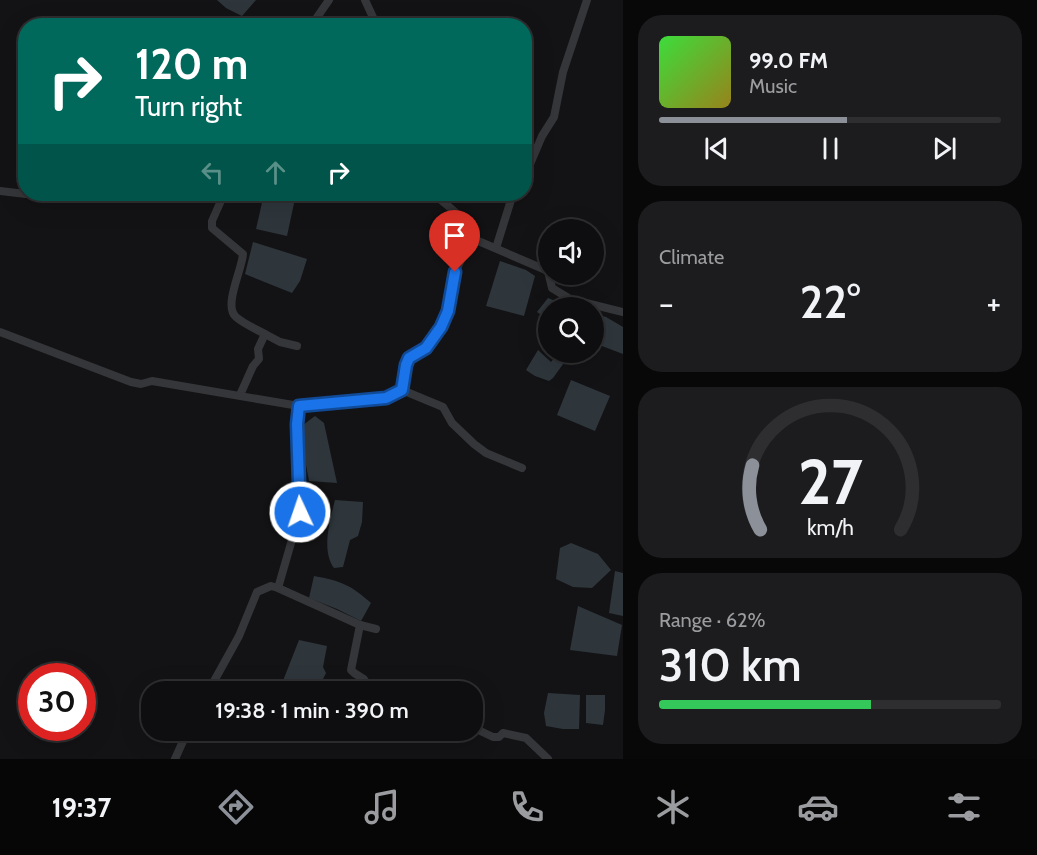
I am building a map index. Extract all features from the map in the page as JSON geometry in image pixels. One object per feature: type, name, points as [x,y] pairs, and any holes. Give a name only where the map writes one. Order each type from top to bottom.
[{"type":"street","points":[[317,18],[329,0]]},
{"type":"street","points":[[365,0],[373,18]]},
{"type":"street","points":[[532,160],[542,136],[554,117],[563,72],[587,0]]},
{"type":"street","points":[[0,191],[18,193]]},
{"type":"street","points":[[221,201],[212,221],[212,228],[243,254],[231,302],[232,313],[280,342],[297,346]]},
{"type":"street","points":[[442,201],[454,211],[476,240],[548,272],[552,288],[570,299],[623,312]]},
{"type":"street","points":[[496,248],[511,201]]},
{"type":"street","points":[[402,390],[409,358],[423,350],[441,327],[448,311],[455,272],[464,253],[476,240]]},
{"type":"street","points":[[0,332],[141,384],[152,381],[299,406],[386,398],[402,390],[443,407],[452,423],[474,444],[486,453],[522,468]]},
{"type":"street","points":[[240,395],[253,366],[259,359],[258,349],[265,334]]},
{"type":"street","points":[[278,588],[300,512],[297,424],[299,406]]},
{"type":"street","points":[[214,681],[239,636],[257,592],[270,586],[360,625],[376,629]]},
{"type":"street","points":[[360,625],[351,670],[367,681]]},
{"type":"street","points":[[483,732],[493,737],[499,737],[503,733],[526,738],[548,759]]},
{"type":"street","points":[[175,759],[183,741]]},
{"type":"shaded area","points":[[217,0],[256,0],[242,16],[226,8]]},
{"type":"shaded area","points":[[262,201],[294,201],[287,236],[256,229]]},
{"type":"shaded area","points":[[253,242],[307,259],[300,281],[292,293],[245,274]]},
{"type":"shaded area","points":[[500,261],[526,270],[535,276],[524,316],[486,306]]},
{"type":"shaded area","points":[[604,316],[623,327],[623,354],[604,347]]},
{"type":"shaded area","points":[[538,350],[538,363],[564,363],[549,381],[526,370]]},
{"type":"shaded area","points":[[571,380],[610,396],[595,431],[557,415]]},
{"type":"shaded area","points":[[315,416],[324,423],[337,483],[309,481],[299,428]]},
{"type":"shaded area","points":[[335,500],[363,502],[362,522],[358,536],[350,540],[343,567],[334,568],[330,561],[327,544]]},
{"type":"shaded area","points":[[571,543],[598,554],[611,570],[592,588],[573,587],[556,579],[560,548]]},
{"type":"shaded area","points":[[615,571],[623,573],[623,616],[609,613]]},
{"type":"shaded area","points":[[314,576],[345,585],[371,603],[361,621],[309,598]]},
{"type":"shaded area","points":[[578,606],[622,625],[617,656],[570,650]]},
{"type":"shaded area","points":[[299,640],[327,646],[323,667],[326,673],[322,681],[283,681]]},
{"type":"shaded area","points":[[548,693],[580,695],[579,729],[546,726],[544,713]]},
{"type":"shaded area","points":[[586,695],[605,695],[603,725],[586,723]]},
{"type":"route","points":[[300,512],[297,424],[299,406],[362,402],[386,398],[402,390],[409,358],[426,348],[441,327],[448,311],[455,272]]}]
